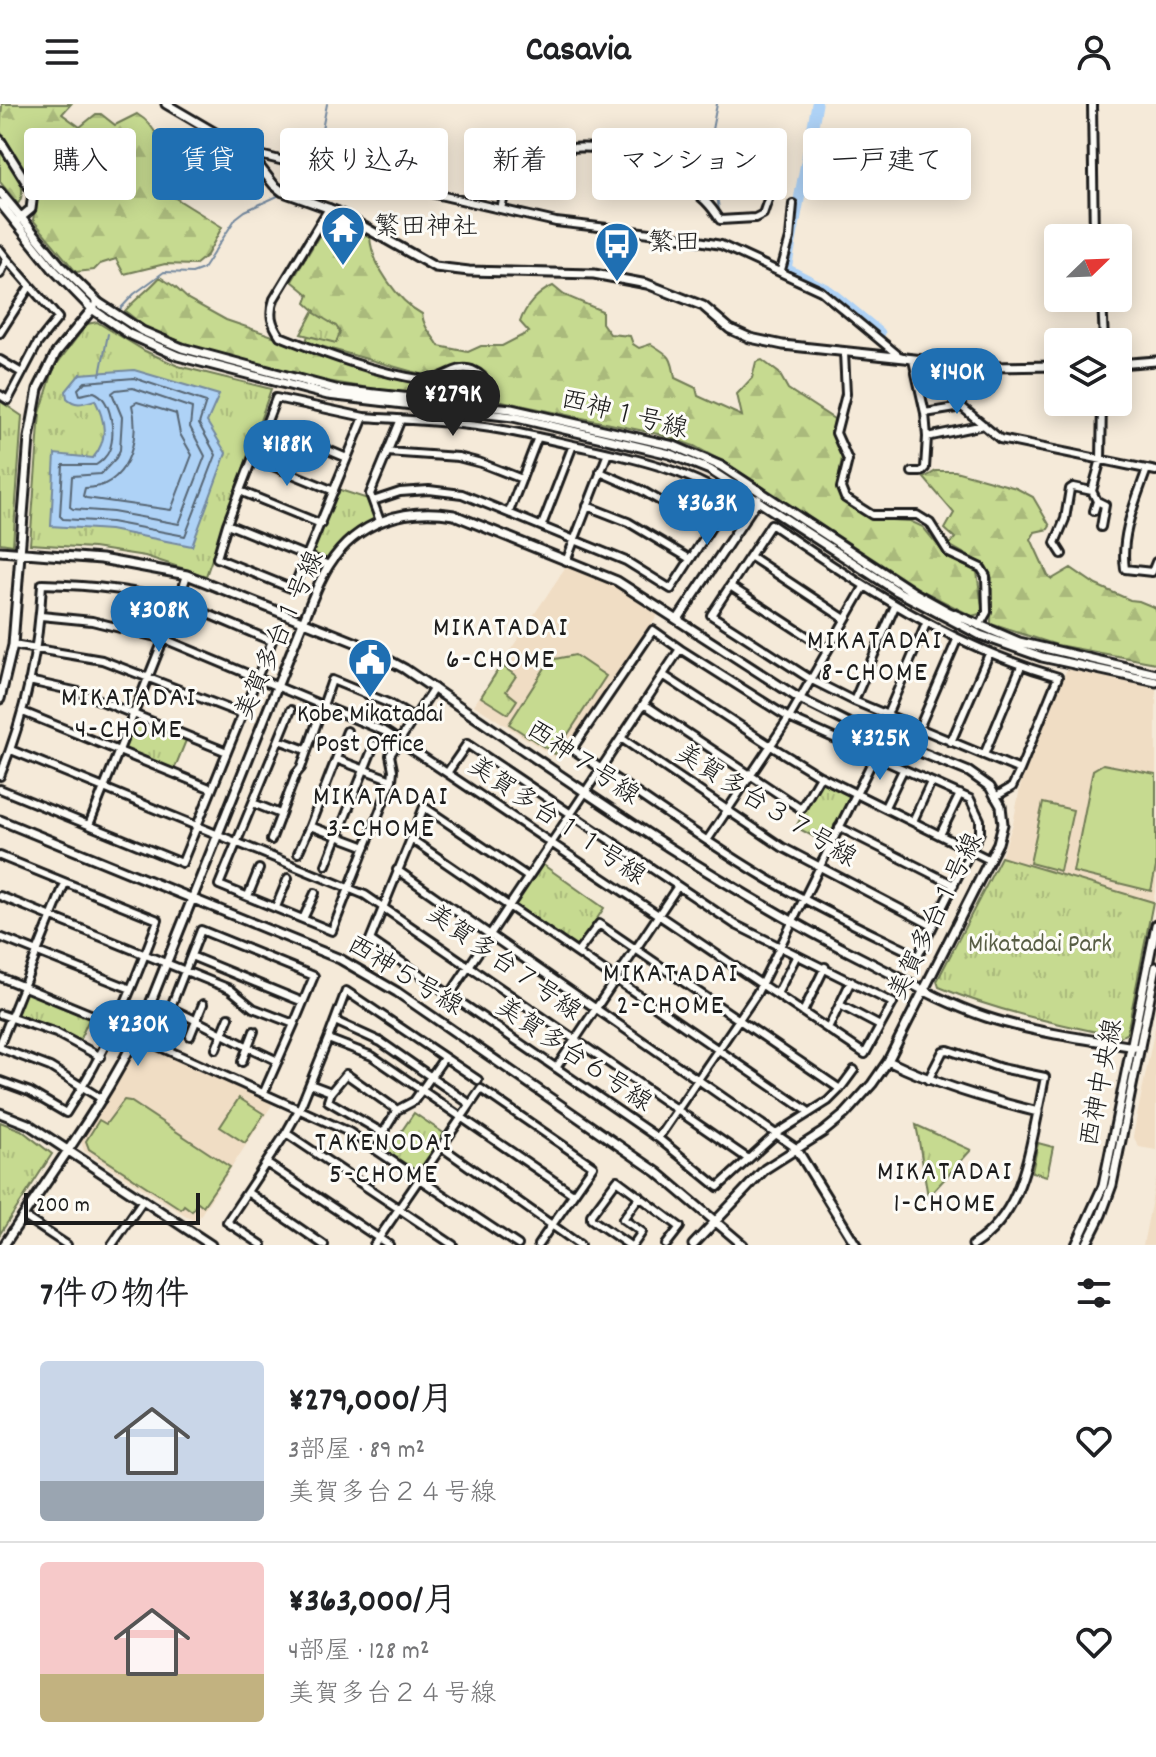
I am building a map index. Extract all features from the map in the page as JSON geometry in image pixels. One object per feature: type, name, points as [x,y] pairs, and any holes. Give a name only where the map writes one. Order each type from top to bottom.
[{"type":"street","points":[[166,104],[207,128]]},
{"type":"street","points":[[1092,104],[1094,224]]},
{"type":"street","points":[[0,140],[33,193],[31,209],[18,220]]},
{"type":"street","points":[[501,209],[512,158],[568,147],[592,150]]},
{"type":"street","points":[[264,156],[556,222],[721,245],[821,291],[899,356],[913,360]]},
{"type":"street","points":[[264,172],[286,193],[329,208],[435,267],[469,271],[594,274],[647,284],[703,306],[730,329],[750,338],[913,360],[989,367],[1044,366]]},
{"type":"street","name":"西神１号線","points":[[0,192],[53,269],[92,309],[129,334],[178,356],[328,395],[513,417],[670,454],[710,470],[897,591],[980,635],[1042,657],[1156,682]]},
{"type":"street","points":[[705,200],[720,220],[755,218],[763,214],[768,200]]},
{"type":"street","name":"西神１号線","points":[[0,203],[99,303],[142,331],[182,348],[339,390],[489,406],[674,446],[721,466],[913,592],[979,626],[1019,642],[1156,674]]},
{"type":"street","points":[[781,270],[790,238],[793,204]]},
{"type":"street","points":[[329,208],[274,299],[270,312],[272,324],[280,336],[375,368],[428,380],[442,378],[455,370],[468,369],[483,376],[489,388],[489,406]]},
{"type":"street","points":[[0,250],[58,318],[38,343],[8,400],[0,395]]},
{"type":"street","points":[[0,274],[7,259]]},
{"type":"street","points":[[0,333],[30,286]]},
{"type":"street","points":[[0,699],[13,645],[29,438],[38,389],[56,353],[99,303]]},
{"type":"street","points":[[844,352],[846,394],[836,433],[848,460],[841,488],[845,498],[872,515],[917,515],[930,523],[949,553],[981,568],[986,576],[987,612],[979,626]]},
{"type":"street","points":[[0,360],[22,373]]},
{"type":"street","points":[[912,472],[921,472],[925,468],[927,437],[913,360]]},
{"type":"street","points":[[1132,363],[1156,361]]},
{"type":"street","points":[[364,417],[293,589],[217,558],[276,398],[364,417],[456,423],[538,437],[660,465],[704,482],[730,498],[671,589],[626,561],[462,494],[429,490],[400,492],[373,501]]},
{"type":"street","points":[[925,413],[962,407],[1000,439],[1156,471]]},
{"type":"street","points":[[1101,527],[1105,505],[1097,501],[1092,491],[1101,459],[1102,416]]},
{"type":"street","points":[[380,521],[370,494],[401,419]]},
{"type":"street","points":[[266,424],[347,458]]},
{"type":"street","points":[[927,437],[984,425]]},
{"type":"street","points":[[509,512],[538,437]]},
{"type":"street","points":[[542,525],[573,445]]},
{"type":"street","points":[[387,452],[458,457],[522,479]]},
{"type":"street","points":[[567,559],[608,453]]},
{"type":"street","points":[[253,458],[334,491]]},
{"type":"street","points":[[1147,469],[1125,542],[1125,569],[1152,572],[1156,562]]},
{"type":"street","points":[[600,472],[641,490],[709,529]]},
{"type":"street","points":[[1062,554],[1055,543],[1067,513],[1070,489],[1092,491]]},
{"type":"street","points":[[240,491],[321,524]]},
{"type":"street","points":[[678,619],[762,494]]},
{"type":"street","points":[[1094,511],[1097,501]]},
{"type":"street","points":[[587,506],[628,522],[690,559]]},
{"type":"street","name":"美賀多台１号線","points":[[4,1245],[102,1099],[136,1036],[303,622],[329,565],[351,540],[380,521],[411,513],[434,512],[454,515],[617,581],[800,699],[969,772],[990,787],[1001,806],[1003,824],[998,843],[888,1061],[872,1084],[845,1114],[765,1169],[693,1245]]},
{"type":"street","points":[[227,524],[329,565]]},
{"type":"street","points":[[995,797],[1012,787],[1020,770],[1058,677],[989,654],[926,624],[864,587],[771,524],[711,615],[812,680],[854,701],[1020,770]]},
{"type":"street","name":"西神７号線","points":[[0,551],[101,559],[187,575],[357,643],[405,669],[725,883],[791,923],[924,990],[984,1016],[1136,1047]]},
{"type":"street","points":[[750,556],[845,619]]},
{"type":"street","points":[[89,825],[187,575]]},
{"type":"street","points":[[0,776],[23,712],[41,616],[42,584],[108,588],[178,603],[272,641],[182,863],[0,789]]},
{"type":"street","points":[[730,586],[828,650]]},
{"type":"street","points":[[708,839],[789,718],[864,587]]},
{"type":"street","points":[[854,701],[895,606]]},
{"type":"street","name":"美賀多台１１号線","points":[[41,616],[92,621],[164,639],[358,719],[398,740],[865,1054],[880,1026]]},
{"type":"street","points":[[887,715],[926,624]]},
{"type":"street","points":[[653,630],[789,718],[970,799],[980,820],[980,832],[918,956],[803,899],[572,749],[653,630]]},
{"type":"street","points":[[910,749],[957,640]]},
{"type":"street","points":[[13,645],[102,660],[242,714]]},
{"type":"street","points":[[449,996],[680,649]]},
{"type":"street","points":[[951,742],[989,654]]},
{"type":"street","points":[[984,755],[1021,666]]},
{"type":"street","points":[[663,675],[820,776],[990,860]]},
{"type":"street","points":[[271,840],[314,734],[332,680],[388,703],[413,718]]},
{"type":"street","points":[[29,681],[79,692],[227,752]]},
{"type":"street","points":[[291,710],[219,885],[332,931],[392,780],[390,755],[434,688]]},
{"type":"street","points":[[644,704],[801,809],[820,776]]},
{"type":"street","points":[[23,712],[212,789]]},
{"type":"street","points":[[298,853],[347,731]]},
{"type":"street","name":"美賀多台３７号線","points":[[621,738],[818,868],[933,926]]},
{"type":"street","points":[[279,740],[306,750]]},
{"type":"street","points":[[447,773],[467,744],[736,925],[893,1003],[880,1026],[840,1005]]},
{"type":"street","points":[[326,865],[374,745]]},
{"type":"street","name":"美賀多台７号線","points":[[11,750],[348,887],[383,906],[747,1158]]},
{"type":"street","name":"美賀多台６号線","points":[[658,1138],[762,983],[874,758]]},
{"type":"street","points":[[336,759],[392,780]]},
{"type":"street","points":[[885,807],[903,770]]},
{"type":"street","points":[[913,821],[931,782]]},
{"type":"street","points":[[940,835],[960,794]]},
{"type":"street","points":[[253,803],[280,814]]},
{"type":"street","name":"美賀多台６号線","points":[[528,877],[424,807],[370,940],[658,1138],[718,1187],[776,1134],[828,1101],[854,1070]]},
{"type":"street","name":"西神５号線","points":[[0,820],[340,959],[397,992],[657,1172],[743,1245]]},
{"type":"street","points":[[310,826],[366,847]]},
{"type":"street","points":[[839,827],[954,885]]},
{"type":"street","points":[[411,839],[809,1112]]},
{"type":"street","points":[[0,856],[158,920],[117,1025],[66,1113],[30,1092],[0,1081]]},
{"type":"street","points":[[248,896],[259,869]]},
{"type":"street","points":[[397,870],[796,1148],[856,1245]]},
{"type":"street","points":[[276,907],[288,878]]},
{"type":"street","points":[[65,883],[0,1046],[50,1067],[102,1099]]},
{"type":"street","points":[[556,1067],[678,886]]},
{"type":"street","points":[[303,919],[315,893]]},
{"type":"street","points":[[0,896],[230,989],[253,1008],[294,1024]]},
{"type":"street","points":[[578,952],[599,924],[840,1089]]},
{"type":"street","name":"西神中央線","points":[[1086,1245],[1112,1185],[1156,925]]},
{"type":"street","points":[[163,1027],[201,930],[314,976],[264,1092]]},
{"type":"street","points":[[0,937],[131,989]]},
{"type":"street","points":[[777,994],[797,955]]},
{"type":"street","points":[[191,956],[303,1002]]},
{"type":"street","points":[[803,1012],[825,967]]},
{"type":"street","name":"西神中央線","points":[[1076,1245],[1103,1186],[1156,967]]},
{"type":"street","points":[[0,977],[117,1025]]},
{"type":"street","points":[[828,1029],[851,981]]},
{"type":"street","points":[[262,1245],[227,1222],[300,1108],[346,991],[478,1080]]},
{"type":"street","points":[[190,1036],[203,1004]]},
{"type":"street","points":[[170,1008],[278,1061]]},
{"type":"street","points":[[0,1014],[56,1033],[101,1057]]},
{"type":"street","points":[[216,1049],[229,1017]]},
{"type":"street","points":[[335,1021],[381,1042],[470,1104]]},
{"type":"street","points":[[242,1062],[254,1031]]},
{"type":"street","points":[[136,1036],[349,1132],[518,1245]]},
{"type":"street","points":[[328,1039],[372,1056],[573,1194]]},
{"type":"street","points":[[928,1080],[943,1051],[948,1050],[1001,1068],[1045,1077],[1022,1183],[1004,1215],[973,1245]]},
{"type":"street","points":[[397,1110],[346,1074],[331,1092],[328,1101],[383,1133],[397,1110],[414,1101],[444,1058]]},
{"type":"street","points":[[888,1061],[928,1080],[1038,1112]]},
{"type":"street","points":[[310,1084],[331,1092]]},
{"type":"street","points":[[374,1245],[481,1089],[593,1166],[538,1245]]},
{"type":"street","points":[[0,1113],[28,1124],[211,1245]]},
{"type":"street","points":[[286,1133],[453,1245]]},
{"type":"street","points":[[440,1146],[580,1245]]},
{"type":"street","points":[[266,1163],[389,1245]]},
{"type":"street","points":[[640,1196],[623,1219],[642,1232],[631,1245],[591,1219],[617,1180],[640,1196],[680,1227],[666,1245]]},
{"type":"street","points":[[247,1192],[324,1245]]},
{"type":"street","points":[[112,1245],[143,1200]]},
{"type":"street","points":[[23,1216],[67,1245]]},
{"type":"shaded area","points":[[567,565],[617,587],[658,615],[559,760],[474,705]]},
{"type":"shaded area","points":[[1067,669],[1156,688],[1156,886],[1153,902],[1001,857],[1013,824],[1023,772]]},
{"type":"shaded area","points":[[1156,1022],[1156,1150],[1139,1147],[1133,1136]]},
{"type":"shaded area","points":[[140,1042],[274,1102],[196,1222],[84,1151],[81,1141]]},
{"type":"shaded area","points":[[1156,1179],[1156,1245],[1143,1245]]},
{"type":"green space","points":[[2,104],[71,104],[62,114],[80,127],[96,114],[101,114],[115,125],[137,114],[152,128],[152,200],[179,200],[222,227],[207,255],[195,265],[165,264],[124,274],[116,259],[100,264],[94,270],[76,272],[33,220],[36,200],[136,200],[136,128],[24,128],[24,173],[0,131]]},
{"type":"green space","points":[[0,146],[21,182],[18,204],[0,182]]},
{"type":"green space","points":[[332,214],[370,236],[375,258],[387,281],[422,314],[426,328],[439,346],[468,352],[481,346],[502,346],[529,332],[520,322],[522,316],[537,296],[553,286],[564,295],[602,311],[602,323],[610,334],[630,336],[639,348],[651,344],[663,351],[671,361],[675,378],[696,388],[698,396],[742,416],[737,394],[752,378],[756,362],[762,360],[779,373],[788,389],[834,419],[833,434],[842,457],[837,490],[843,502],[873,519],[910,521],[923,527],[948,558],[977,572],[983,613],[972,616],[921,590],[731,466],[694,446],[658,434],[497,400],[491,379],[477,367],[462,365],[428,376],[306,342],[315,311],[306,303],[309,295],[292,281]]},
{"type":"green space","points":[[160,277],[188,299],[226,320],[349,362],[433,383],[462,373],[476,375],[484,386],[485,399],[380,390],[315,379],[195,347],[148,329],[125,311]]},
{"type":"green space","points":[[313,312],[336,326],[340,332],[336,343],[301,334]]},
{"type":"green space","points":[[97,322],[145,351],[178,366],[271,389],[206,576],[145,556],[93,548],[30,544],[40,413],[54,368],[87,324]]},
{"type":"green space","points":[[0,401],[22,416],[13,545],[0,543]]},
{"type":"green space","points":[[936,471],[955,471],[1016,488],[1033,497],[1050,526],[1035,532],[1031,539],[1048,576],[1052,579],[1071,568],[1096,585],[1156,608],[1156,663],[1057,645],[991,624],[992,578],[986,566],[949,545],[955,538],[945,529],[954,513],[924,478]]},
{"type":"green space","points":[[337,489],[368,499],[376,519],[348,538],[328,562],[312,553]]},
{"type":"green space","points":[[575,655],[606,676],[555,754],[509,724],[550,660]]},
{"type":"green space","points":[[501,665],[516,676],[506,691],[517,700],[508,714],[481,697]]},
{"type":"green space","points":[[137,719],[187,738],[174,770],[124,750],[133,721]]},
{"type":"green space","points":[[1103,764],[1156,774],[1156,867],[1151,891],[1073,872],[1093,770]]},
{"type":"green space","points":[[823,780],[850,796],[827,844],[796,827],[819,782]]},
{"type":"green space","points":[[1043,803],[1073,810],[1060,871],[1030,863]]},
{"type":"green space","name":"Mikatadai Park","points":[[1001,857],[1153,902],[1127,1033],[1120,1037],[1051,1022],[984,1004],[939,987],[937,981]]},
{"type":"green space","points":[[542,864],[604,908],[577,949],[513,906]]},
{"type":"green space","points":[[27,991],[90,1017],[79,1041],[17,1016],[15,1012],[23,993]]},
{"type":"green space","points":[[239,1098],[264,1114],[245,1143],[220,1127]]},
{"type":"green space","points":[[124,1100],[230,1167],[203,1206],[198,1202],[192,1211],[184,1205],[181,1209],[89,1149],[86,1141],[99,1120],[106,1124]]},
{"type":"green space","points":[[414,1113],[445,1134],[416,1174],[386,1154]]},
{"type":"green space","points":[[0,1122],[21,1130],[52,1154],[0,1234]]},
{"type":"green space","points":[[916,1125],[971,1150],[928,1197],[918,1135]]},
{"type":"green space","points":[[1038,1143],[1053,1147],[1047,1176],[1032,1172]]},
{"type":"water","points":[[134,370],[219,395],[207,422],[226,453],[192,546],[110,530],[51,526],[55,454],[93,458],[101,444],[104,429],[95,400],[74,403],[67,398],[66,391],[80,374]]},
{"type":"waterway","points":[[322,128],[327,104]]},
{"type":"waterway","points":[[712,128],[717,104]]},
{"type":"waterway","points":[[817,104],[786,269],[829,291],[880,333]]},
{"type":"waterway","points":[[120,309],[134,294],[164,272],[192,273],[203,269],[236,218],[280,195]]},
{"type":"waterway","points":[[718,200],[720,216]]},
{"type":"waterway","points":[[100,375],[108,334]]},
{"type":"place","name":"繁田神社","points":[[343,267]]},
{"type":"place","name":"繁田","points":[[617,283]]},
{"type":"place","name":"Kobe Mikatadai Post Office","points":[[370,699]]},
{"type":"district","name":"MIKATADAI 6-CHOME","points":[[501,646]]},
{"type":"district","name":"MIKATADAI 8-CHOME","points":[[875,659]]},
{"type":"district","name":"MIKATADAI 4-CHOME","points":[[129,716]]},
{"type":"district","name":"MIKATADAI 3-CHOME","points":[[381,815]]},
{"type":"district","name":"MIKATADAI 2-CHOME","points":[[671,992]]},
{"type":"district","name":"TAKENODAI 5-CHOME","points":[[384,1161]]},
{"type":"district","name":"MIKATADAI 1-CHOME","points":[[945,1190]]}]
